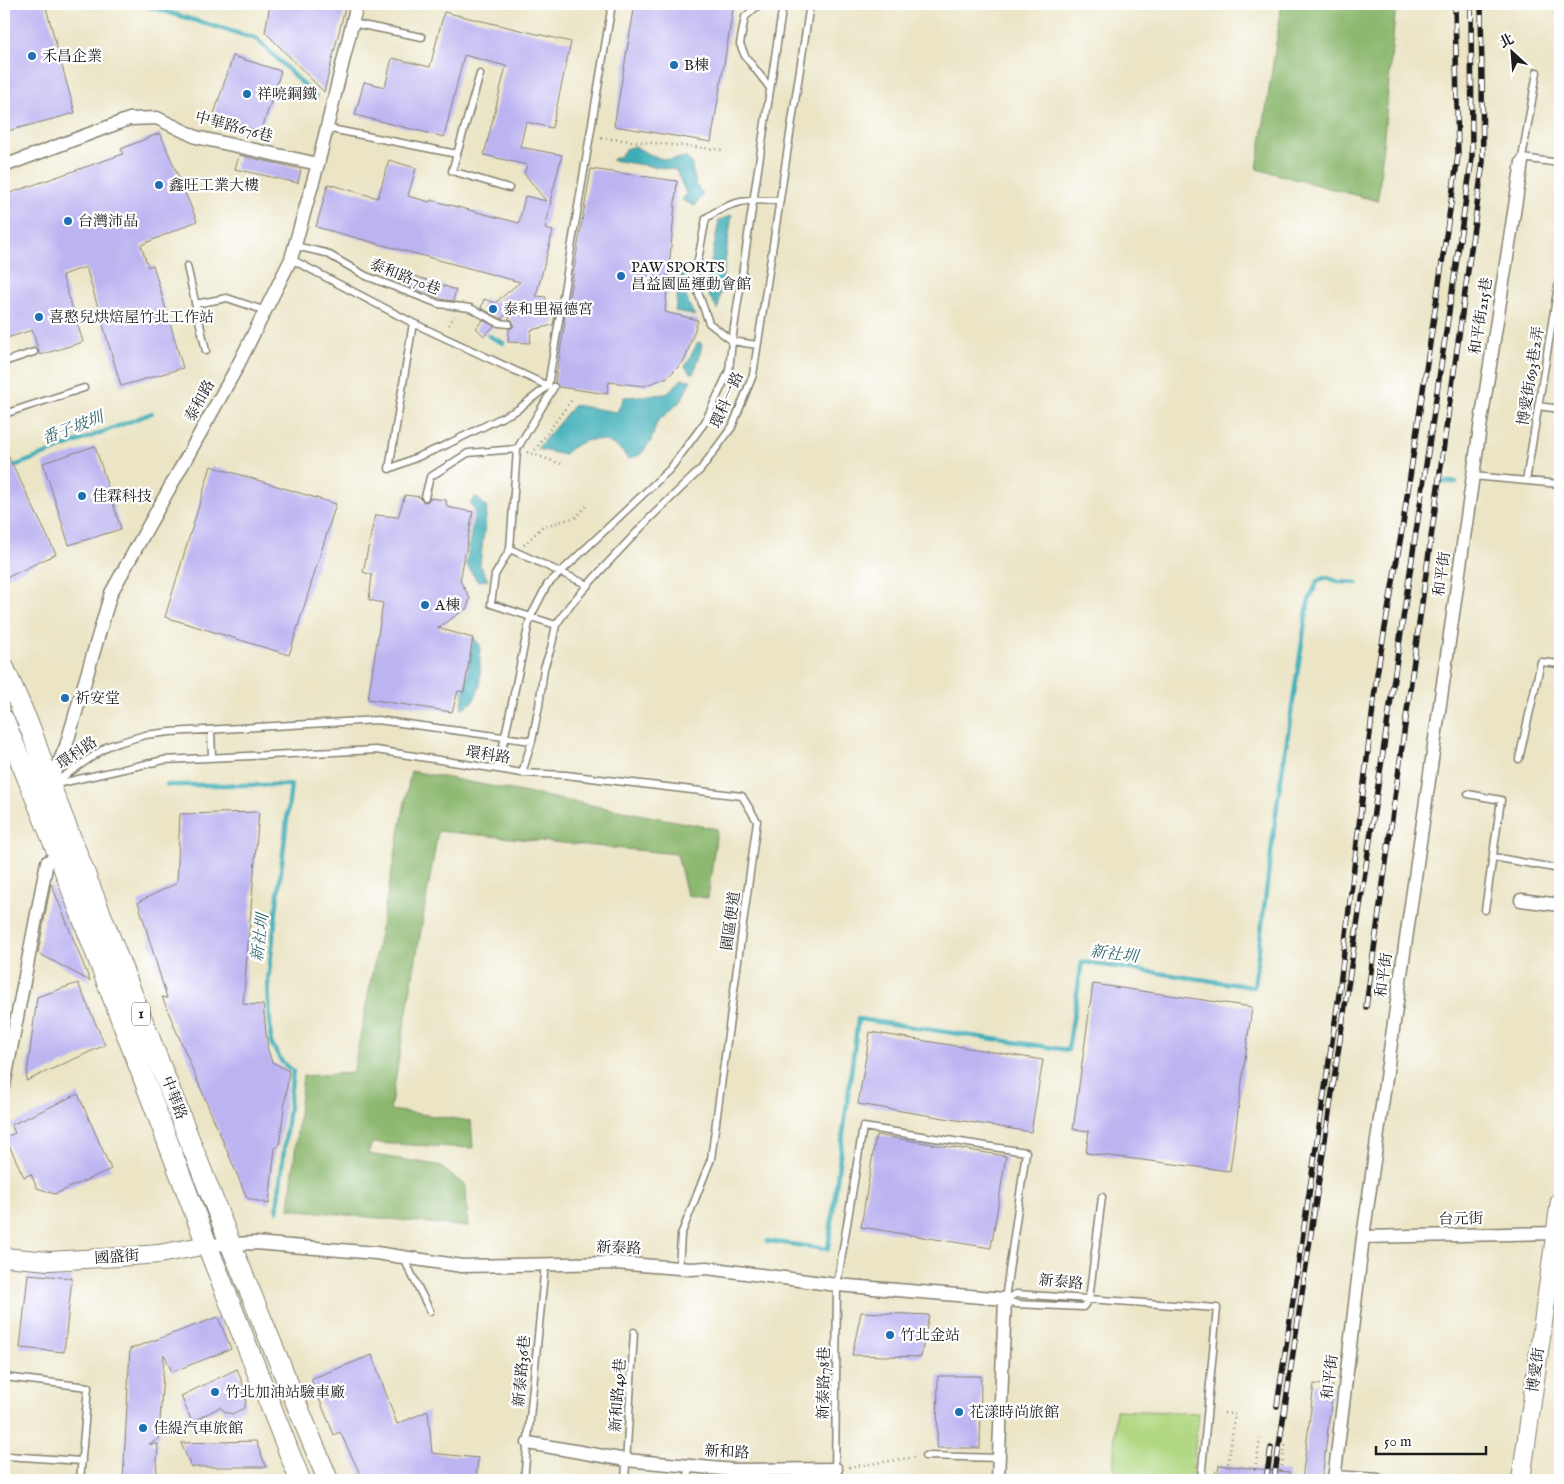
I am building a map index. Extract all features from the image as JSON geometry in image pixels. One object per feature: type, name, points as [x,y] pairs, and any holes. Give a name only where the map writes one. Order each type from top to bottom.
[{"type":"main road","name":"1","points":[[5,674],[11,718]]},
{"type":"main road","name":"中華路","points":[[11,718],[42,789],[59,856],[207,1245],[300,1480]]},
{"type":"main road","name":"中華路","points":[[42,789],[69,828],[230,1243],[328,1480]]},
{"type":"street","name":"泰和路","points":[[42,789],[66,746],[111,594],[231,377],[291,260],[318,164],[357,4]]},
{"type":"street","name":"中華路676巷","points":[[4,166],[129,119],[157,118],[196,137],[318,164]]},
{"type":"street","name":"和平街215巷","points":[[1473,476],[1522,160]]},
{"type":"street","name":"和平街","points":[[1334,1478],[1363,1237],[1473,476]]},
{"type":"street","points":[[4,1085],[47,862],[59,856]]},
{"type":"street","points":[[1520,900],[1560,905]]},
{"type":"street","name":"博愛街","points":[[1521,1480],[1558,1233],[1560,1201]]},
{"type":"street","name":"台元街","points":[[1363,1237],[1558,1233]]},
{"type":"street","name":"新泰路","points":[[230,1243],[254,1243],[403,1257],[462,1266],[616,1262],[679,1268],[707,1268],[838,1285],[1006,1299]]},
{"type":"street","name":"國盛街","points":[[4,1257],[49,1261],[119,1257],[159,1254],[207,1245],[230,1243]]},
{"type":"street","points":[[998,1480],[1006,1299]]},
{"type":"street","name":"新和路","points":[[528,1443],[626,1460],[733,1470],[835,1475]]},
{"type":"street","points":[[1334,1478],[1378,1480]]},
{"type":"lane","points":[[556,625],[491,604],[495,575],[510,549],[517,448],[551,386],[612,4]]},
{"type":"lane","points":[[763,4],[756,7],[745,17],[740,44],[745,56],[770,88]]},
{"type":"lane","name":"環科一路","points":[[498,769],[530,618],[547,585],[670,469],[705,422],[729,371],[752,199],[782,4]]},
{"type":"lane","name":"環科一路","points":[[522,773],[532,741],[544,668],[556,625],[570,605],[650,518],[701,470],[732,426],[753,375],[810,4]]},
{"type":"lane","points":[[352,23],[422,37]]},
{"type":"lane","points":[[1537,72],[1522,160],[1560,163]]},
{"type":"lane","points":[[480,74],[452,171],[509,188]]},
{"type":"lane","points":[[326,128],[457,154]]},
{"type":"lane","points":[[757,345],[732,341],[708,323],[694,280],[706,218],[730,204],[752,199],[779,201]]},
{"type":"lane","name":"泰和路70巷","points":[[295,246],[326,253],[366,276],[439,304],[470,308],[499,323],[509,324]]},
{"type":"lane","points":[[291,260],[413,323],[551,386]]},
{"type":"lane","points":[[187,266],[206,351]]},
{"type":"lane","name":"博愛街693巷2弄","points":[[1526,481],[1560,274]]},
{"type":"lane","points":[[194,304],[227,298],[266,311]]},
{"type":"lane","points":[[413,323],[389,469],[446,445],[517,410],[551,386]]},
{"type":"lane","points":[[4,362],[34,352]]},
{"type":"lane","points":[[4,414],[84,388]]},
{"type":"lane","points":[[1538,406],[1560,409]]},
{"type":"lane","points":[[424,497],[430,477],[468,453],[517,448]]},
{"type":"lane","points":[[1473,476],[1560,484]]},
{"type":"lane","points":[[510,549],[588,585]]},
{"type":"lane","points":[[1519,759],[1541,662],[1560,664]]},
{"type":"lane","name":"環科路","points":[[42,789],[108,746],[145,735],[170,732],[378,720],[532,741]]},
{"type":"lane","points":[[210,730],[212,757]]},
{"type":"lane","name":"環科路","points":[[42,789],[164,760],[376,750],[522,773]]},
{"type":"lane","name":"園區便道","points":[[522,773],[566,775],[742,796],[757,821],[710,1159],[680,1235],[679,1268]]},
{"type":"lane","points":[[1468,794],[1501,800],[1485,910]]},
{"type":"lane","points":[[1493,857],[1560,869]]},
{"type":"lane","name":"新泰路78巷","points":[[835,1475],[838,1285],[863,1127],[1026,1152],[1006,1299]]},
{"type":"lane","points":[[1089,1299],[1102,1197]]},
{"type":"lane","points":[[403,1257],[430,1311]]},
{"type":"lane","name":"新泰路36巷","points":[[524,1480],[545,1264]]},
{"type":"lane","name":"新泰路","points":[[1006,1299],[1016,1294],[1217,1308],[1201,1480]]},
{"type":"lane","name":"新和路49巷","points":[[624,1480],[634,1332]]},
{"type":"lane","points":[[4,1377],[88,1387],[80,1480]]},
{"type":"lane","points":[[7,1456],[82,1461]]},
{"type":"lane","points":[[925,1456],[999,1458]]},
{"type":"lane","points":[[688,1466],[688,1480]]},
{"type":"path","points":[[590,137],[724,150]]},
{"type":"path","points":[[532,454],[573,398]]},
{"type":"path","points":[[510,549],[525,544],[542,527],[576,517],[586,506]]},
{"type":"path","points":[[1224,1413],[1235,1414],[1228,1466]]},
{"type":"path","points":[[1260,1439],[1254,1475],[1265,1478],[1280,1479],[1286,1442]]},
{"type":"path","points":[[835,1475],[925,1456]]},
{"type":"path","points":[[1216,1472],[1227,1473]]},
{"type":"green space","points":[[1282,4],[1396,4],[1378,201],[1257,169]]},
{"type":"green space","points":[[411,771],[717,829],[708,898],[687,895],[677,854],[438,831],[390,1110],[471,1121],[473,1148],[372,1143],[368,1154],[438,1165],[466,1186],[468,1227],[289,1209],[303,1076],[353,1073]]},
{"type":"green space","points":[[1116,1410],[1198,1413],[1192,1480],[1113,1480]]},
{"type":"water","points":[[635,146],[659,158],[678,159],[685,157],[691,162],[696,185],[703,194],[695,206],[682,200],[686,194],[676,170],[611,160],[621,156],[625,149]]},
{"type":"water","points":[[732,215],[718,310],[709,296],[707,284],[719,220]]},
{"type":"water","points":[[681,274],[684,275],[686,296],[695,316],[675,311]]},
{"type":"water","points":[[698,342],[702,344],[693,374],[685,367]]},
{"type":"water","points":[[682,379],[691,380],[681,401],[657,422],[651,441],[640,455],[628,459],[614,445],[606,441],[597,440],[580,443],[564,455],[537,449],[574,405],[617,412],[624,397],[666,394]]},
{"type":"water","points":[[476,496],[487,508],[480,565],[488,580],[477,581],[466,564],[475,510],[470,504]]},
{"type":"water","points":[[473,637],[480,645],[480,686],[473,702],[461,709]]},
{"type":"building","name":"禾昌企業","points":[[4,4],[45,4],[75,113],[4,132]]},
{"type":"building","points":[[270,4],[346,4],[324,92],[265,32]]},
{"type":"building","name":"B棟","points":[[635,4],[734,4],[711,142],[614,126]]},
{"type":"building","points":[[444,12],[571,42],[552,128],[526,122],[520,147],[562,155],[545,229],[553,231],[536,296],[546,297],[546,307],[556,308],[553,325],[531,330],[530,343],[508,342],[509,329],[514,324],[509,319],[510,311],[500,318],[481,308],[484,299],[495,303],[520,282],[316,227],[328,184],[378,198],[389,160],[416,168],[408,196],[430,202],[431,200],[519,223],[525,196],[546,201],[524,173],[527,165],[484,155],[506,66],[464,55],[444,137],[355,115],[364,82],[385,87],[392,58],[430,67]]},
{"type":"building","name":"祥喨鋼鐵","points":[[233,56],[281,71],[261,132],[213,117]]},
{"type":"building","points":[[160,133],[197,221],[141,245],[148,267],[153,265],[183,368],[121,386],[86,267],[62,275],[83,342],[40,355],[32,330],[4,339],[4,195],[123,154],[121,149]]},
{"type":"building","points":[[239,155],[301,169],[298,183],[235,169]]},
{"type":"building","name":"PAW SPORTS 昌益園區運動會館","points":[[591,169],[677,181],[665,312],[698,320],[685,360],[668,377],[644,386],[609,382],[607,394],[559,387],[555,382]]},
{"type":"building","points":[[415,276],[456,290],[453,301],[410,288]]},
{"type":"building","points":[[483,320],[494,326],[484,336],[476,328]]},
{"type":"building","name":"佳霖科技","points":[[95,446],[121,529],[69,545],[43,463]]},
{"type":"building","points":[[4,447],[56,554],[4,579]]},
{"type":"building","points":[[211,466],[336,504],[289,655],[165,617]]},
{"type":"building","name":"A棟","points":[[405,495],[420,497],[424,502],[430,498],[446,500],[447,507],[473,512],[460,581],[470,598],[467,608],[438,628],[473,638],[464,692],[458,691],[452,712],[368,699],[383,603],[369,600],[372,575],[363,572],[375,515],[398,517]]},
{"type":"building","points":[[259,812],[243,1004],[263,1005],[268,1050],[272,1062],[289,1071],[279,1146],[275,1148],[269,1204],[247,1198],[162,997],[167,998],[138,902],[177,883],[180,814]]},
{"type":"building","points":[[51,883],[90,981],[38,953]]},
{"type":"building","points":[[78,983],[105,1045],[26,1081],[37,997]]},
{"type":"building","points":[[1093,984],[1252,1007],[1230,1171],[1086,1153],[1089,1131],[1073,1129]]},
{"type":"building","points":[[870,1032],[1043,1060],[1031,1132],[858,1104]]},
{"type":"building","points":[[78,1094],[111,1169],[55,1194],[37,1188],[31,1174],[24,1177],[5,1137],[15,1133],[11,1125]]},
{"type":"building","points":[[876,1135],[1006,1156],[991,1248],[861,1227]]},
{"type":"building","points":[[28,1274],[72,1278],[64,1352],[20,1348]]},
{"type":"building","name":"竹北金站","points":[[861,1312],[929,1315],[921,1357],[852,1355]]},
{"type":"building","name":"佳緹汽車旅館","points":[[218,1317],[231,1349],[172,1372],[164,1354],[159,1439],[149,1444],[158,1444],[156,1480],[123,1480],[130,1349]]},
{"type":"building","points":[[372,1355],[397,1424],[428,1411],[432,1453],[478,1458],[476,1480],[363,1480],[340,1432],[334,1435],[311,1379]]},
{"type":"building","name":"竹北加油站驗車廠","points":[[237,1369],[244,1387],[241,1388],[246,1401],[244,1408],[232,1414],[225,1412],[220,1407],[192,1422],[181,1396]]},
{"type":"building","name":"花漾時尚旅館","points":[[938,1376],[981,1376],[980,1448],[937,1448]]},
{"type":"building","points":[[1314,1384],[1333,1386],[1322,1480],[1302,1480]]},
{"type":"building","points":[[256,1441],[266,1467],[191,1467],[181,1443]]},
{"type":"building","points":[[1219,1465],[1289,1472],[1289,1480],[1217,1480]]},
{"type":"waterway","points":[[140,4],[257,39],[316,97]]},
{"type":"waterway","name":"番子坡圳","points":[[489,336],[503,343]]},
{"type":"waterway","name":"番子坡圳","points":[[4,470],[152,413]]},
{"type":"waterway","name":"新社圳","points":[[1440,482],[1456,482]]},
{"type":"waterway","name":"新社圳","points":[[767,1241],[828,1249],[858,1019],[1068,1050],[1082,962],[1254,987],[1278,798],[1308,603],[1317,582],[1326,577],[1339,582],[1357,583]]},
{"type":"waterway","name":"新社圳","points":[[167,785],[291,785],[268,981],[271,1043],[282,1062],[293,1071],[277,1211]]},
{"type":"railway","points":[[1277,1406],[1338,1002],[1377,674],[1402,530],[1458,156],[1455,4]]},
{"type":"railway","points":[[1274,1480],[1472,158],[1471,4]]},
{"type":"railway","points":[[1366,1007],[1483,162],[1481,4]]},
{"type":"railway","points":[[1266,1480],[1271,1448]]},
{"type":"place","name":"禾昌企業","points":[[32,56]]},
{"type":"place","name":"B棟","points":[[674,65]]},
{"type":"place","name":"祥喨鋼鐵","points":[[247,94]]},
{"type":"place","name":"鑫旺工業大樓","points":[[159,185]]},
{"type":"place","name":"台灣沛晶","points":[[68,221]]},
{"type":"place","name":"PAW SPORTS 昌益園區運動會館","points":[[621,276]]},
{"type":"place","name":"泰和里福德宮","points":[[493,309]]},
{"type":"place","name":"喜憨兒烘焙屋竹北工作站","points":[[39,317]]},
{"type":"place","name":"佳霖科技","points":[[82,496]]},
{"type":"place","name":"A棟","points":[[425,605]]},
{"type":"place","name":"祈安堂","points":[[65,698]]},
{"type":"place","name":"竹北金站","points":[[890,1335]]},
{"type":"place","name":"竹北加油站驗車廠","points":[[215,1392]]},
{"type":"place","name":"花漾時尚旅館","points":[[959,1412]]},
{"type":"place","name":"佳緹汽車旅館","points":[[143,1428]]}]
